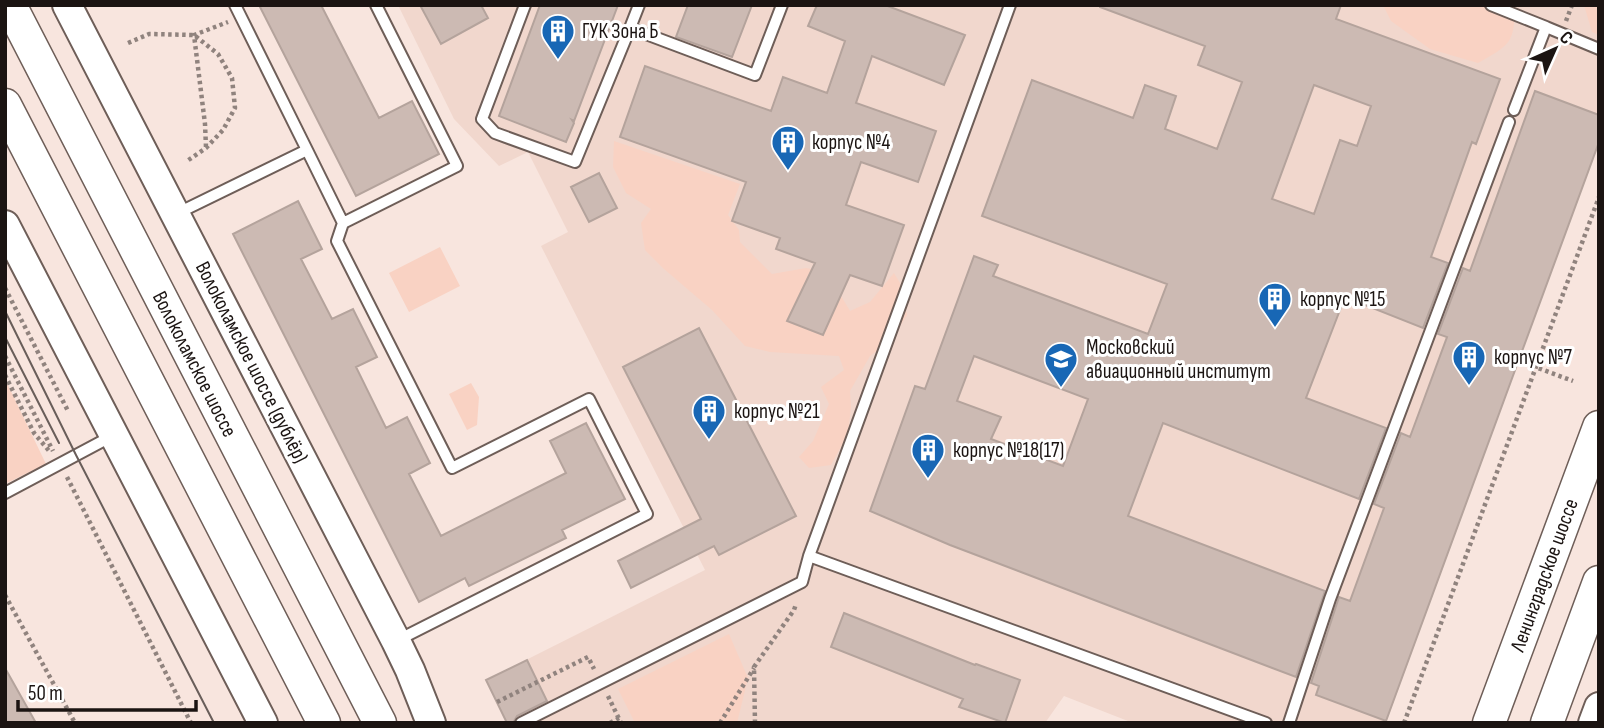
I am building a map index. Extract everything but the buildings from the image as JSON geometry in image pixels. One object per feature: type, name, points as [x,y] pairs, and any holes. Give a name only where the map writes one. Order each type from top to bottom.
[{"type":"main road","name":"Волоколамское шоссе","points":[[10,5],[380,723]]},
{"type":"main road","name":"Волоколамское шоссе (дублёр)","points":[[73,10],[396,640],[430,723]]},
{"type":"main road","points":[[5,105],[324,723]]},
{"type":"main road","points":[[5,225],[262,723]]},
{"type":"main road","name":"Ленинградское шоссе","points":[[1489,723],[1599,427]]},
{"type":"main road","points":[[1546,723],[1599,582]]},
{"type":"main road","points":[[410,670],[437,723]]},
{"type":"main road","points":[[1593,723],[1599,707]]},
{"type":"lane","points":[[235,5],[343,223],[337,241],[452,468],[589,399],[647,514],[396,640]]},
{"type":"lane","points":[[343,223],[457,166],[376,5]]},
{"type":"lane","points":[[525,5],[482,119],[495,133],[575,162],[639,5]]},
{"type":"lane","points":[[630,28],[755,75],[782,5]]},
{"type":"lane","points":[[1491,5],[1599,49]]},
{"type":"lane","points":[[521,723],[802,582],[1006,6]]},
{"type":"lane","points":[[1514,110],[1546,27]]},
{"type":"lane","points":[[1289,723],[1330,600],[1509,122]]},
{"type":"lane","points":[[176,214],[307,150]]},
{"type":"lane","points":[[5,493],[114,435]]},
{"type":"lane","points":[[809,556],[1266,723]]},
{"type":"path","points":[[128,43],[149,34],[194,35],[240,17]]},
{"type":"path","points":[[187,161],[206,148],[223,130],[235,108],[232,78],[218,54],[194,35]]},
{"type":"path","points":[[194,35],[206,148]]},
{"type":"path","points":[[1404,723],[1599,197]]},
{"type":"path","points":[[5,288],[68,411]]},
{"type":"path","points":[[5,356],[191,723]]},
{"type":"path","points":[[1519,361],[1573,381]]},
{"type":"path","points":[[5,375],[34,433],[60,464]]},
{"type":"path","points":[[720,723],[754,667],[794,610],[802,582]]},
{"type":"path","points":[[5,595],[75,723]]},
{"type":"path","points":[[754,667],[755,723]]},
{"type":"path","points":[[497,702],[508,698]]},
{"type":"path","points":[[610,723],[619,718]]},
{"type":"shaded area","name":"Московский авиационный институт","points":[[398,5],[1599,5],[1599,142],[1386,723],[1133,723],[1064,696],[1045,723],[507,723],[486,680],[705,570],[541,246],[568,232],[528,152],[499,166],[454,119]]},
{"type":"shaded area","points":[[1383,5],[1515,5],[1512,35],[1504,47],[1478,63],[1430,49],[1391,21]]},
{"type":"shaded area","points":[[1584,5],[1599,5],[1599,35],[1592,32]]},
{"type":"shaded area","points":[[614,141],[740,184],[728,215],[739,230],[740,242],[772,274],[806,268],[827,272],[850,311],[870,302],[894,273],[900,283],[907,315],[892,339],[870,356],[850,391],[848,434],[831,465],[809,468],[799,457],[813,441],[829,404],[821,387],[844,370],[839,356],[770,352],[745,346],[712,310],[664,269],[645,250],[641,223],[651,209],[626,193],[613,167]]},
{"type":"shaded area","points":[[440,247],[460,286],[409,312],[389,273]]},
{"type":"shaded area","points":[[5,379],[46,464],[5,484]]},
{"type":"shaded area","points":[[471,383],[479,397],[477,425],[467,430],[449,394]]},
{"type":"shaded area","points":[[729,634],[748,678],[737,723],[635,723],[618,689]]},
{"type":"tram line","points":[[5,311],[214,723]]},
{"type":"tram line","points":[[5,337],[59,443]]},
{"type":"place","name":"ГУК Зона Б","points":[[558,61]]},
{"type":"place","name":"корпус №4","points":[[788,172]]},
{"type":"place","name":"корпус №15","points":[[1275,329]]},
{"type":"place","name":"корпус №7","points":[[1469,387]]},
{"type":"place","name":"Московский авиационный институт","points":[[1061,389]]},
{"type":"place","name":"корпус №21","points":[[709,441]]},
{"type":"place","name":"корпус №18(17)","points":[[928,480]]}]
